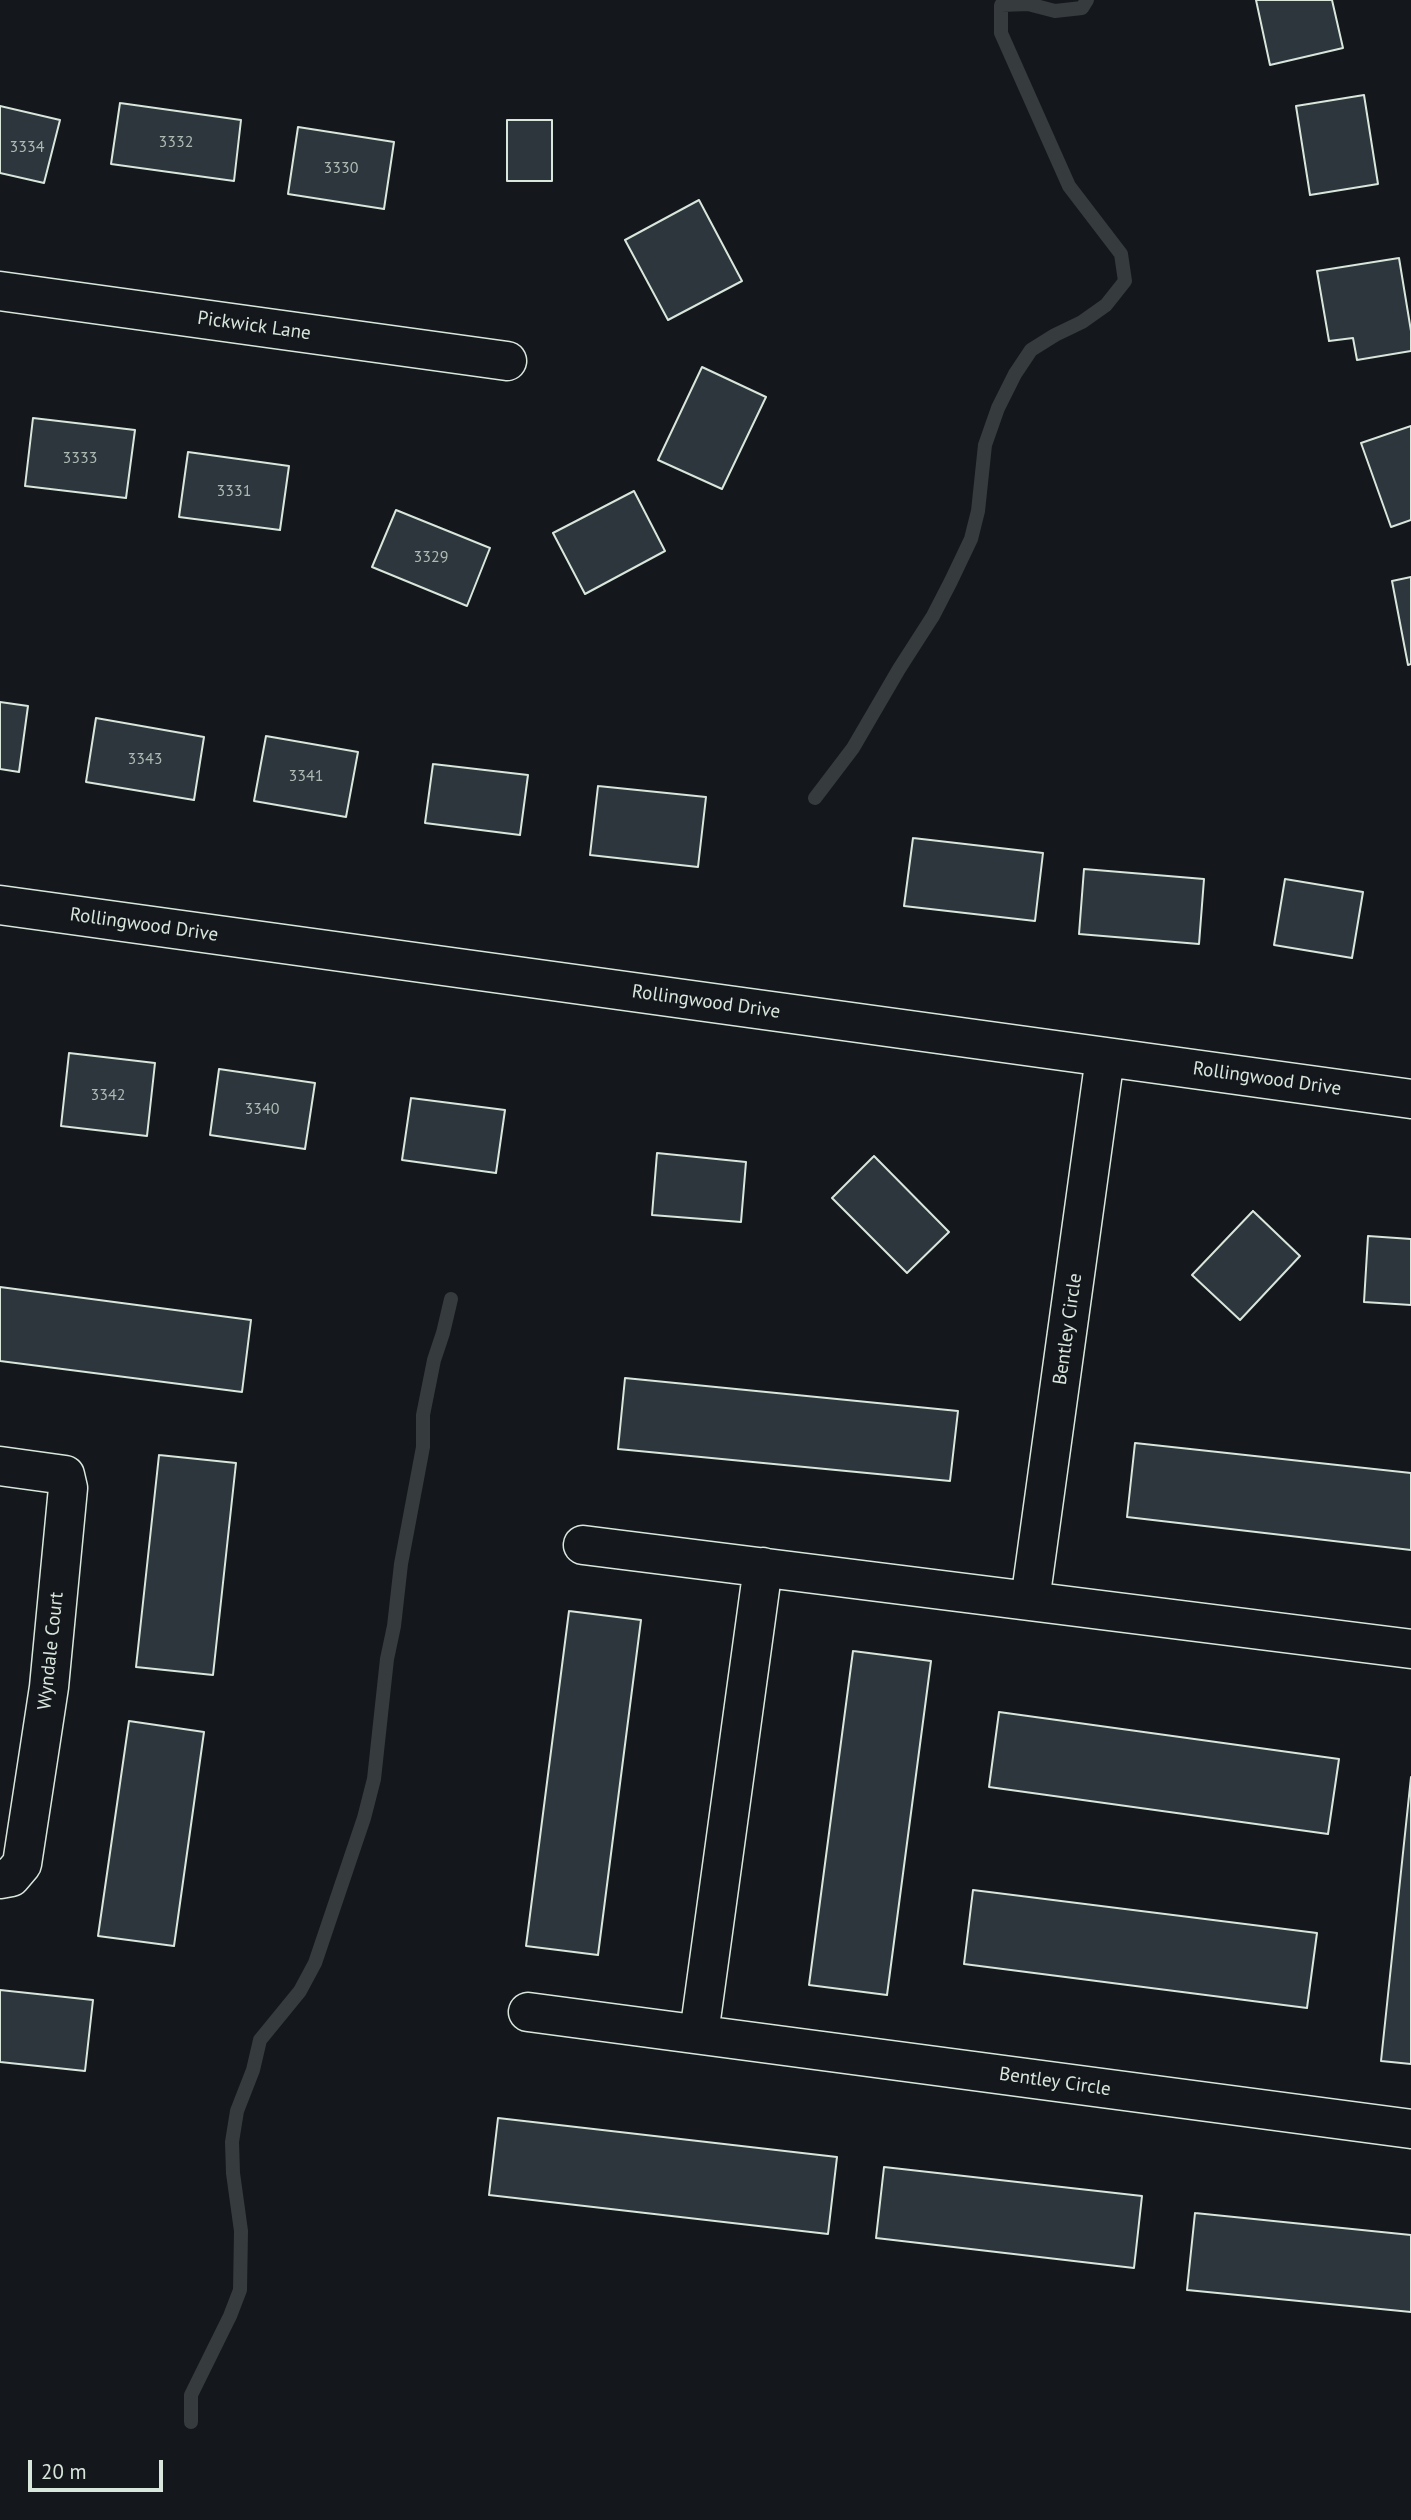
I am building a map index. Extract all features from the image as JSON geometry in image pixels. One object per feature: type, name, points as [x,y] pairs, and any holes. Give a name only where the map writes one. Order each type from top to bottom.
[{"type":"street","name":"Pickwick Lane","points":[[0,291],[508,361]]},
{"type":"street","name":"Rollingwood Drive","points":[[0,905],[1411,1099]]},
{"type":"street","name":"Bentley Circle","points":[[1030,1601],[1105,1057]]},
{"type":"street","name":"Wyndale Court","points":[[0,1466],[65,1475],[68,1488],[48,1688],[22,1864],[11,1877],[0,1880]]},
{"type":"street","points":[[583,1545],[1411,1649]]},
{"type":"street","points":[[699,2034],[764,1567]]},
{"type":"street","name":"Bentley Circle","points":[[528,2012],[1411,2129]]},
{"type":"building","points":[[1256,0],[1332,0],[1343,48],[1270,65]]},
{"type":"building","points":[[1364,95],[1378,184],[1310,195],[1296,106]]},
{"type":"building","points":[[120,103],[241,120],[234,181],[111,164]]},
{"type":"building","points":[[0,106],[60,120],[44,183],[0,173]]},
{"type":"building","points":[[507,120],[552,120],[552,181],[507,181]]},
{"type":"building","points":[[298,127],[394,142],[384,209],[288,194]]},
{"type":"building","points":[[699,200],[742,281],[668,320],[625,240]]},
{"type":"building","points":[[1399,258],[1411,331],[1411,351],[1357,360],[1353,338],[1329,341],[1317,271]]},
{"type":"building","points":[[702,367],[766,397],[722,489],[658,460]]},
{"type":"building","points":[[33,418],[135,430],[126,498],[25,486]]},
{"type":"building","points":[[1411,426],[1411,520],[1391,527],[1361,443]]},
{"type":"building","points":[[188,452],[289,466],[280,530],[179,517]]},
{"type":"building","points":[[634,491],[665,551],[585,594],[553,533]]},
{"type":"building","points":[[396,510],[490,548],[467,606],[372,567]]},
{"type":"building","points":[[1411,577],[1411,664],[1408,665],[1392,581]]},
{"type":"building","points":[[0,702],[28,706],[19,772],[0,769]]},
{"type":"building","points":[[96,718],[204,737],[194,800],[86,782]]},
{"type":"building","points":[[266,736],[358,752],[346,817],[254,801]]},
{"type":"building","points":[[433,764],[528,775],[520,835],[425,823]]},
{"type":"building","points":[[598,786],[706,797],[698,867],[590,855]]},
{"type":"building","points":[[913,838],[1043,853],[1035,921],[904,906]]},
{"type":"building","points":[[1084,869],[1204,879],[1199,944],[1079,934]]},
{"type":"building","points":[[1285,879],[1363,892],[1352,958],[1274,945]]},
{"type":"building","points":[[69,1053],[155,1063],[147,1136],[61,1126]]},
{"type":"building","points":[[219,1069],[315,1083],[305,1149],[210,1135]]},
{"type":"building","points":[[411,1098],[505,1110],[496,1173],[402,1160]]},
{"type":"building","points":[[657,1153],[746,1162],[741,1222],[652,1215]]},
{"type":"building","points":[[874,1156],[949,1232],[907,1273],[832,1198]]},
{"type":"building","points":[[1253,1211],[1300,1256],[1240,1320],[1192,1275]]},
{"type":"building","points":[[1368,1236],[1411,1239],[1411,1305],[1364,1302]]},
{"type":"building","points":[[0,1287],[251,1320],[242,1392],[0,1361]]},
{"type":"building","points":[[625,1378],[958,1411],[950,1481],[618,1449]]},
{"type":"building","points":[[1135,1443],[1411,1473],[1411,1550],[1127,1517]]},
{"type":"building","points":[[159,1455],[236,1463],[213,1675],[136,1667]]},
{"type":"building","points":[[569,1611],[641,1620],[598,1955],[526,1946]]},
{"type":"building","points":[[853,1651],[931,1661],[887,1995],[809,1985]]},
{"type":"building","points":[[999,1712],[1339,1759],[1328,1834],[989,1787]]},
{"type":"building","points":[[129,1721],[204,1732],[174,1946],[98,1936]]},
{"type":"building","points":[[1411,1777],[1411,2064],[1381,2061]]},
{"type":"building","points":[[973,1890],[1317,1933],[1307,2008],[964,1964]]},
{"type":"building","points":[[0,1990],[93,2000],[85,2071],[0,2062]]},
{"type":"building","points":[[498,2118],[837,2157],[828,2234],[489,2195]]},
{"type":"building","points":[[884,2167],[1142,2196],[1134,2268],[876,2238]]},
{"type":"building","points":[[1195,2213],[1411,2235],[1411,2312],[1187,2290]]},
{"type":"waterway","points":[[815,798],[853,748],[933,616],[971,539],[978,511],[985,445],[998,408],[1015,374],[1031,350],[1082,322],[1106,305],[1125,281],[1121,254],[1069,186],[1001,33],[1001,5],[1028,4],[1055,11],[1082,8],[1087,0]]},
{"type":"waterway","points":[[191,2422],[191,2395],[240,2290],[241,2231],[233,2173],[232,2142],[237,2111],[253,2070],[260,2040],[300,1991],[315,1963],[364,1818],[374,1779],[401,1564],[423,1447],[423,1415],[434,1360],[451,1299]]}]
